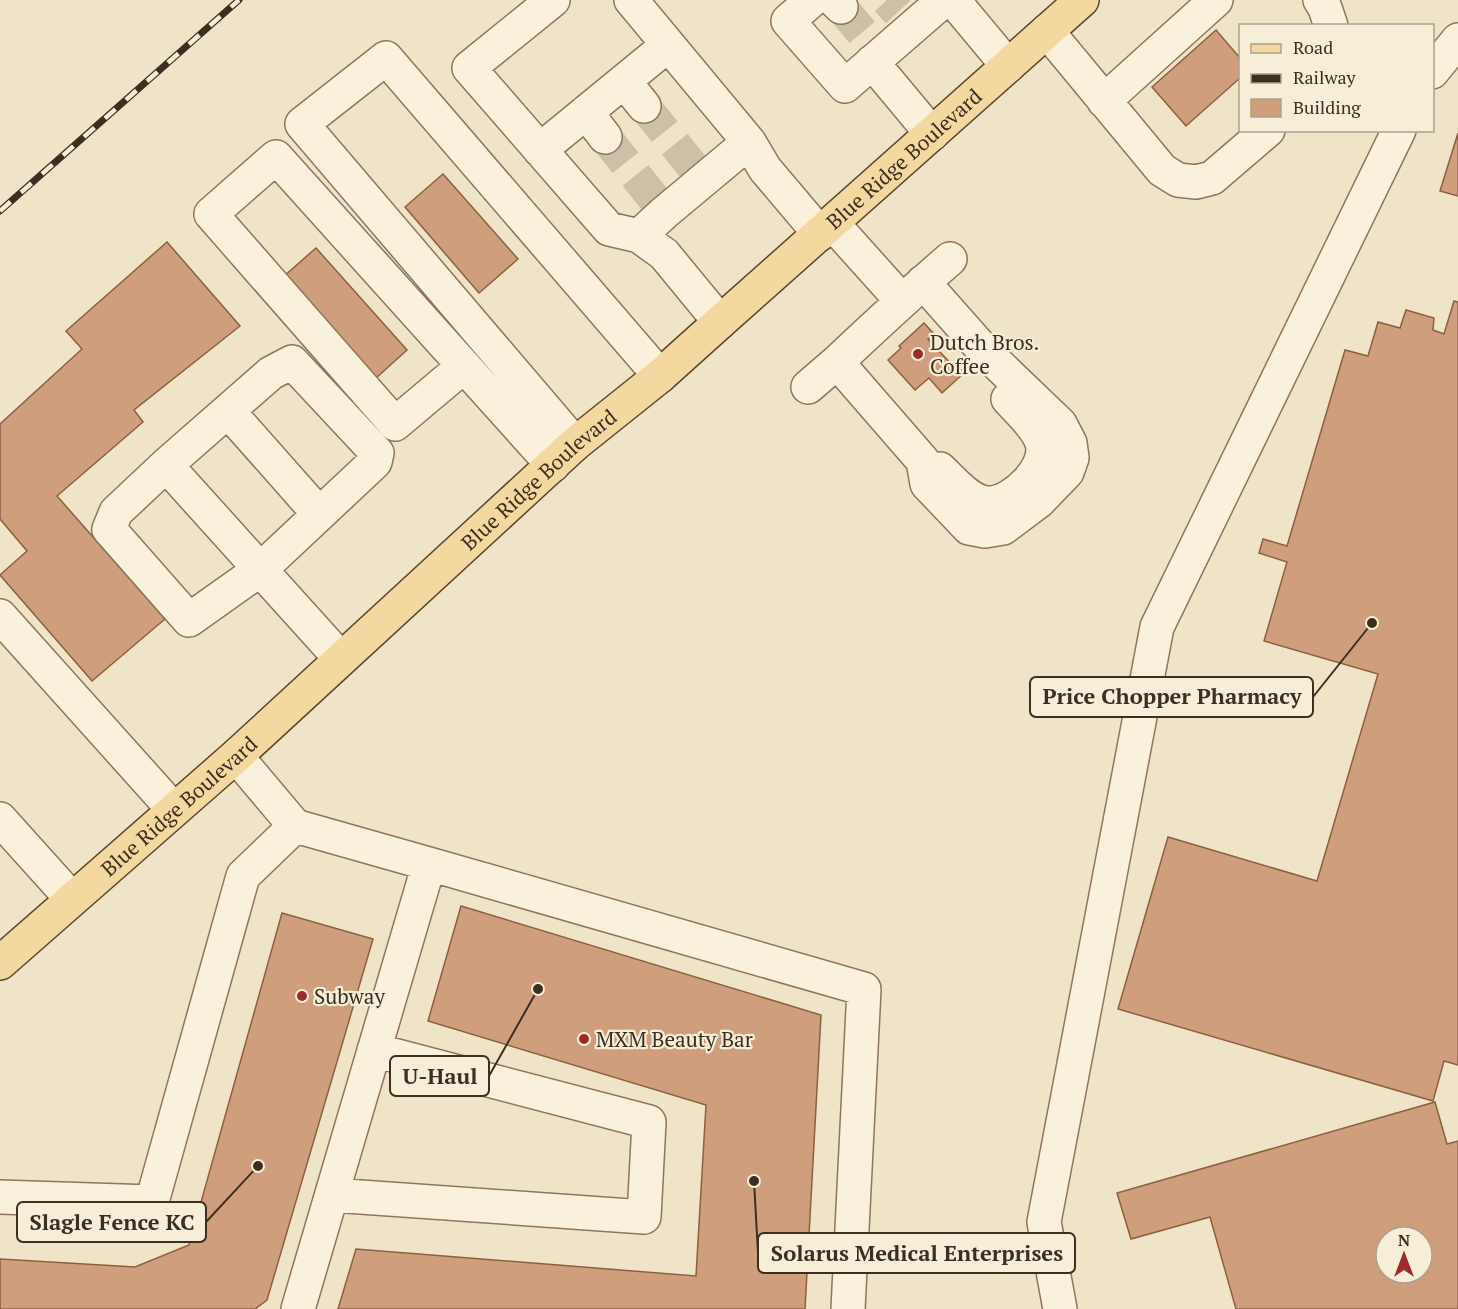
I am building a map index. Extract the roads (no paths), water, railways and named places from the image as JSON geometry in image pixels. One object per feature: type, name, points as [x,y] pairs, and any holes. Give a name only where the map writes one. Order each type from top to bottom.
[{"type":"main road","name":"Blue Ridge Boulevard","points":[[0,963],[236,756],[564,454],[660,376],[1082,0]]},
{"type":"lane","points":[[554,0],[470,68],[609,230],[639,236],[664,255],[720,322]]},
{"type":"lane","points":[[631,0],[749,142],[765,169],[826,228],[920,293],[1060,424],[1070,443],[1072,458],[1067,472],[1039,501],[1003,528],[985,531],[969,528],[927,484],[923,461],[837,362]]},
{"type":"lane","points":[[1104,101],[1216,0]]},
{"type":"lane","points":[[1320,0],[1330,24]]},
{"type":"lane","points":[[829,2],[788,21],[845,86],[873,51],[905,20],[943,1],[1008,66]]},
{"type":"lane","points":[[1047,31],[1162,170],[1178,180],[1197,182],[1212,178],[1266,132]]},
{"type":"lane","points":[[1434,70],[1458,40]]},
{"type":"lane","points":[[540,150],[596,124],[634,93],[668,45]]},
{"type":"lane","points":[[873,51],[932,134]]},
{"type":"lane","points":[[564,454],[302,124],[386,58],[660,376]]},
{"type":"lane","points":[[1060,1309],[1044,1222],[1157,627],[1398,132]]},
{"type":"lane","points":[[639,236],[660,207],[699,174],[749,142]]},
{"type":"lane","points":[[464,366],[395,424],[211,214],[276,157],[464,366],[564,454]]},
{"type":"lane","points":[[808,387],[920,293],[950,259]]},
{"type":"lane","points":[[292,362],[377,453],[375,462],[261,569],[189,620],[109,529],[116,512],[228,411],[271,373],[292,362]]},
{"type":"lane","points":[[228,411],[319,514]]},
{"type":"lane","points":[[166,465],[341,659]]},
{"type":"lane","points":[[0,616],[174,810]]},
{"type":"lane","points":[[236,756],[295,826],[864,989],[848,1309]]},
{"type":"lane","points":[[0,819],[72,899]]},
{"type":"lane","points":[[0,1197],[152,1202],[243,876],[295,826]]},
{"type":"lane","points":[[298,1309],[429,864]]},
{"type":"lane","points":[[332,1195],[644,1217],[649,1122],[374,1050]]},
{"type":"tunnel","points":[[887,0],[898,12]]},
{"type":"tunnel","points":[[841,7],[866,37]]},
{"type":"tunnel","points":[[644,106],[694,168]]},
{"type":"tunnel","points":[[605,137],[655,200]]},
{"type":"railway","points":[[0,211],[239,0]]},
{"type":"place","name":"Dutch Bros. Coffee","points":[[918,354]]},
{"type":"place","name":"Price Chopper Pharmacy","points":[[1372,623]]},
{"type":"place","name":"U-Haul","points":[[538,989]]},
{"type":"place","name":"Subway","points":[[302,996]]},
{"type":"place","name":"MXM Beauty Bar","points":[[584,1039]]},
{"type":"place","name":"Slagle Fence KC","points":[[258,1166]]},
{"type":"place","name":"Solarus Medical Enterprises","points":[[754,1181]]}]
